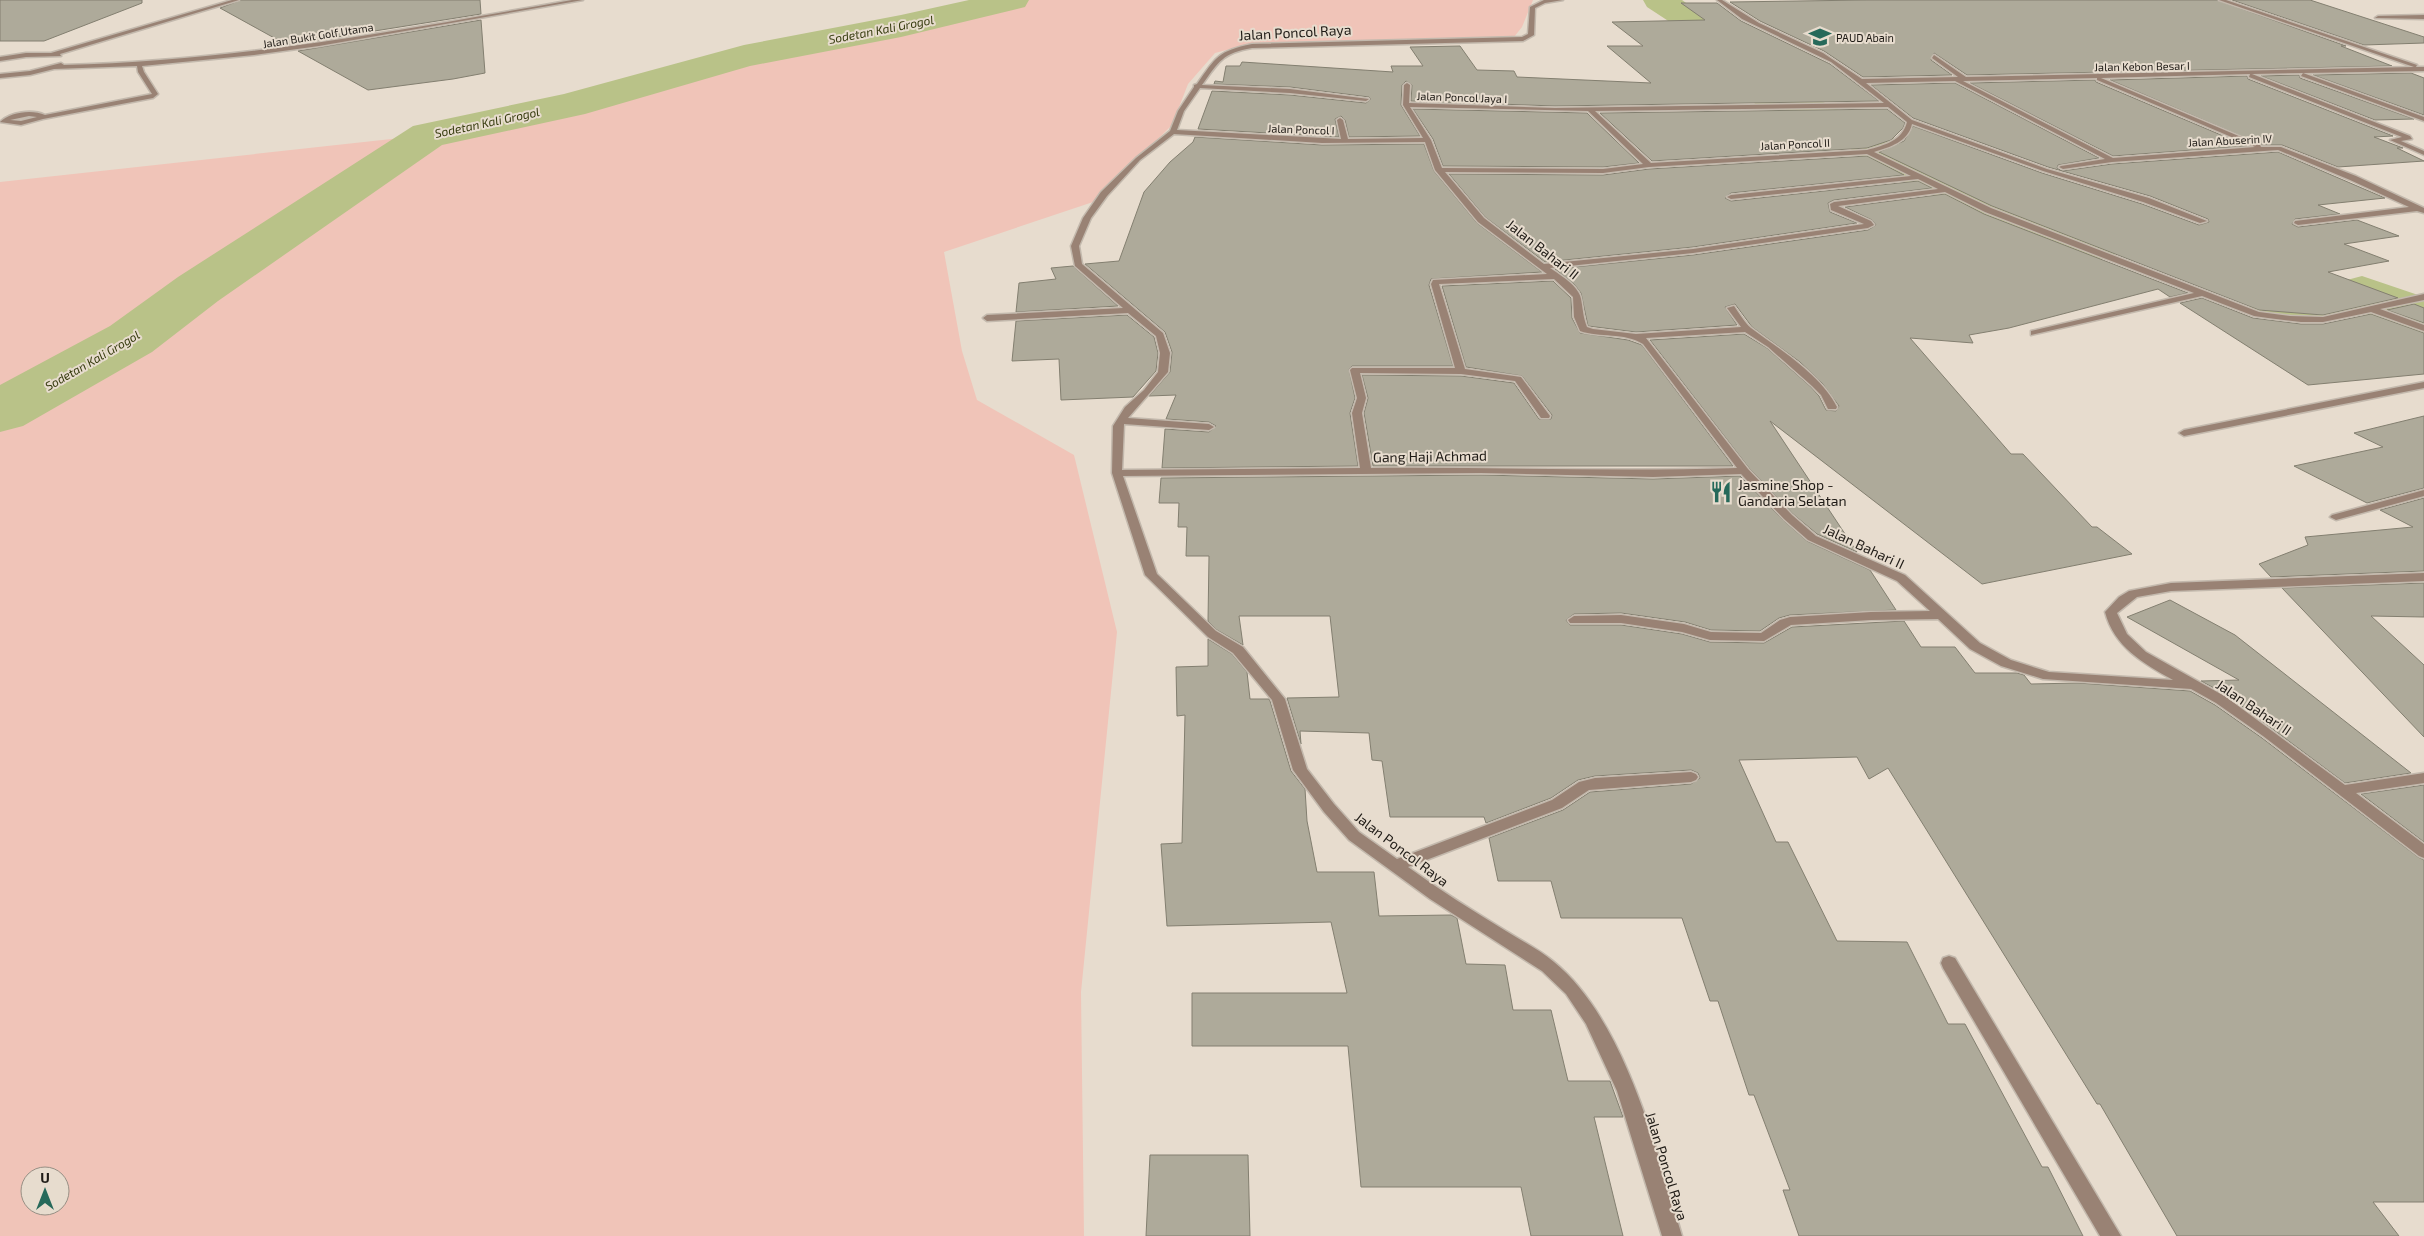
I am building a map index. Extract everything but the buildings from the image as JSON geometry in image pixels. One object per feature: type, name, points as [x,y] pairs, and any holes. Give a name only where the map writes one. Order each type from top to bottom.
[{"type":"street","points":[[53,54],[237,0]]},
{"type":"street","name":"Jalan Bukit Golf Utama","points":[[0,76],[55,67],[139,64],[292,50],[581,0]]},
{"type":"street","name":"Jalan Poncol Raya","points":[[1561,0],[1544,2],[1533,7],[1531,35],[1523,39],[1247,46],[1222,55],[1196,86],[1181,111],[1173,132],[1138,159],[1104,194],[1087,218],[1075,246],[1078,264],[1084,271],[1160,335],[1164,343],[1166,363],[1158,378],[1118,426],[1117,473],[1152,575],[1212,634],[1238,650],[1278,699],[1300,770],[1329,808],[1354,836],[1436,895],[1548,966],[1564,979],[1581,1000],[1607,1050],[1636,1115],[1672,1236]]},
{"type":"street","points":[[1719,0],[1758,26],[1820,54],[1860,81],[1910,121],[2046,170],[2146,200],[2203,221]]},
{"type":"street","points":[[2221,0],[2424,69]]},
{"type":"street","points":[[2378,18],[2424,17]]},
{"type":"street","points":[[0,59],[53,54],[65,55],[70,58],[66,63],[55,67]]},
{"type":"street","points":[[1934,58],[1965,79]]},
{"type":"street","points":[[42,117],[37,114],[29,114],[12,117],[3,122],[21,123],[42,117],[151,97],[155,94],[141,72],[139,64]]},
{"type":"street","name":"Jalan Kebon Besar I","points":[[1860,81],[2424,69]]},
{"type":"street","points":[[2296,73],[2424,119]]},
{"type":"street","points":[[2247,74],[2408,137],[2410,138],[2393,140],[2424,153]]},
{"type":"street","points":[[2092,77],[2263,148]]},
{"type":"street","points":[[1957,79],[2045,127],[2112,160]]},
{"type":"street","points":[[1406,105],[1405,98],[1408,85]]},
{"type":"street","points":[[1196,86],[1366,99]]},
{"type":"street","name":"Jalan Poncol Jaya I","points":[[1406,105],[1590,110],[1889,104]]},
{"type":"street","name":"Jalan Poncol Jaya I","points":[[1406,105],[1428,140],[1439,170]]},
{"type":"street","points":[[1590,110],[1617,134],[1627,147],[1649,165]]},
{"type":"street","points":[[1340,120],[1345,141]]},
{"type":"street","name":"Jalan Poncol II","points":[[1439,170],[1603,171],[1649,165],[1870,151],[1886,147],[1904,138],[1910,121]]},
{"type":"street","name":"Jalan Poncol I","points":[[1173,132],[1345,141],[1428,140]]},
{"type":"street","name":"Jalan Abuserin IV","points":[[2063,167],[2112,160],[2263,148],[2286,150],[2422,209]]},
{"type":"street","points":[[1870,151],[1918,177],[1988,210],[2257,314],[2296,320],[2344,316],[2390,303],[2424,297]]},
{"type":"street","name":"Jalan Bahari II","points":[[1439,170],[1481,220],[1557,276],[1577,297],[1578,317],[1583,329],[1606,335],[1638,336],[1646,342],[1650,350],[1722,440],[1744,471],[1770,500],[1812,538],[1901,578],[1975,646],[2006,663],[2048,676],[2194,685],[2221,700],[2268,733],[2424,852]]},
{"type":"street","points":[[1731,197],[1918,177]]},
{"type":"street","points":[[1544,266],[1666,255],[1868,226],[1870,225],[1868,223],[1833,206],[1945,190]]},
{"type":"street","points":[[2298,223],[2422,209]]},
{"type":"street","points":[[1461,371],[1453,338],[1435,284],[1436,282],[1557,276]]},
{"type":"street","points":[[2034,333],[2203,293]]},
{"type":"street","points":[[1731,308],[1747,330],[1765,339],[1808,375],[1828,396],[1832,408]]},
{"type":"street","points":[[2374,308],[2424,328]]},
{"type":"street","points":[[987,318],[1132,310]]},
{"type":"street","points":[[1638,336],[1747,330]]},
{"type":"street","points":[[1366,472],[1357,414],[1361,408],[1362,399],[1355,370],[1461,371],[1518,379],[1545,416]]},
{"type":"street","points":[[2184,433],[2424,385]]},
{"type":"street","points":[[1122,421],[1209,427]]},
{"type":"street","name":"Gang Haji Achmad","points":[[1117,473],[1481,470],[1653,474],[1744,471]]},
{"type":"street","points":[[2336,517],[2424,493]]},
{"type":"street","points":[[2194,685],[2128,645],[2119,634],[2111,612],[2123,600],[2133,594],[2149,590],[2198,584],[2424,577]]},
{"type":"street","points":[[1574,620],[1621,619],[1684,628],[1710,636],[1764,637],[1790,621],[1940,615]]},
{"type":"street","points":[[1395,866],[1557,804],[1584,786],[1595,783],[1691,777]]},
{"type":"street","points":[[2342,790],[2424,778]]},
{"type":"street","points":[[1949,963],[2111,1236]]},
{"type":"shaded area","points":[[1013,0],[1533,0],[1522,27],[1514,37],[1253,43],[1215,53],[1188,84],[1172,125],[1096,201],[944,252],[962,351],[977,400],[1074,455],[1117,632],[1081,992],[1084,1236],[0,1236],[0,182],[428,135],[570,105],[744,56],[901,26]]},
{"type":"waterway","name":"Sodetan Kali Grogol","points":[[0,412],[131,339],[198,289],[428,135],[570,105],[744,56],[901,26],[1013,0]]},
{"type":"waterway","points":[[1659,0],[1688,19],[1723,47],[1772,98],[1788,101],[1872,143],[1890,157],[1982,202],[2096,244]]},
{"type":"waterway","points":[[2272,299],[2333,301],[2362,293],[2424,317]]},
{"type":"place","name":"PAUD Abain","points":[[1820,37]]},
{"type":"place","name":"Jasmine Shop - Gandaria Selatan","points":[[1721,492]]}]
